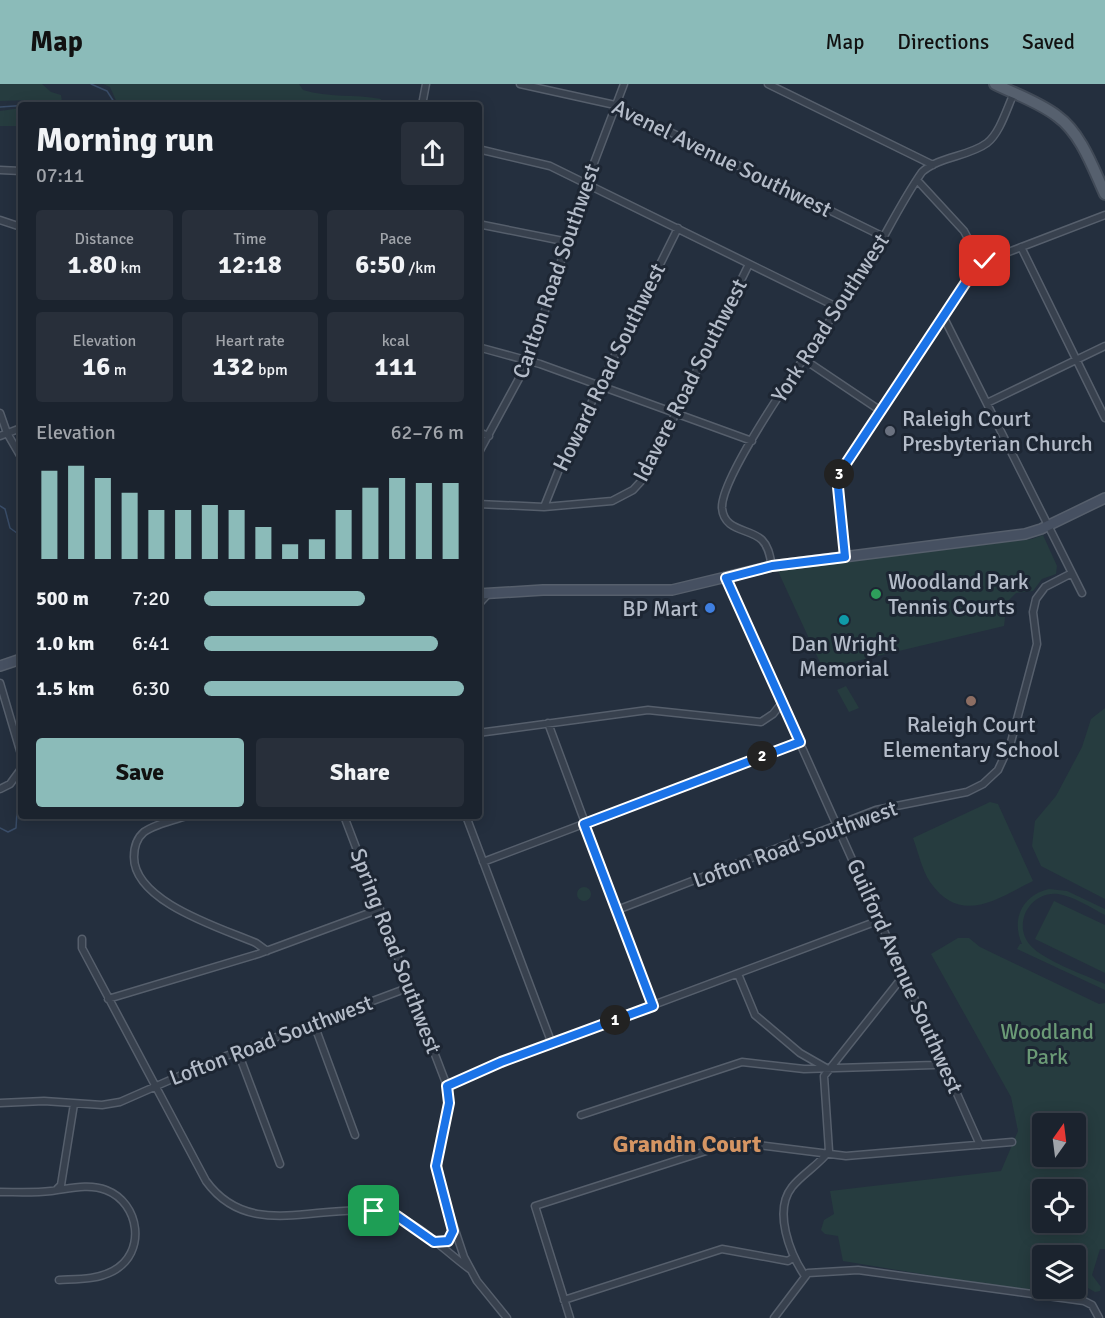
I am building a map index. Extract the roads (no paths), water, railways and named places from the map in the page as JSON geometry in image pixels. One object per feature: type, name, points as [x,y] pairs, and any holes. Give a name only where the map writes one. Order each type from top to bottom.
[{"type":"main road","points":[[995,84],[1051,112],[1066,124],[1078,140],[1104,190]]},
{"type":"street","points":[[423,102],[426,84]]},
{"type":"street","name":"Avenel Avenue Southwest","points":[[520,84],[615,105],[884,237]]},
{"type":"street","name":"Carlton Road Southwest","points":[[482,447],[529,360],[586,184],[624,84]]},
{"type":"street","points":[[768,84],[933,165]]},
{"type":"street","name":"York Road Southwest","points":[[772,566],[769,551],[762,540],[730,524],[722,509],[729,484],[752,441],[884,237],[917,180],[933,165],[989,141],[1014,93]]},
{"type":"street","points":[[482,150],[541,163],[839,308]]},
{"type":"street","points":[[0,170],[18,171]]},
{"type":"street","points":[[917,180],[964,231],[981,263]]},
{"type":"street","points":[[845,557],[836,480],[981,263],[1105,215]]},
{"type":"street","points":[[0,220],[18,226]]},
{"type":"street","points":[[482,225],[568,242]]},
{"type":"street","name":"Howard Road Southwest","points":[[544,507],[547,494],[678,228]]},
{"type":"street","points":[[1021,247],[1105,418]]},
{"type":"street","name":"Idavere Road Southwest","points":[[482,504],[544,507],[595,503],[618,500],[640,484],[750,264]]},
{"type":"street","points":[[944,316],[1082,593]]},
{"type":"street","points":[[987,403],[1105,346]]},
{"type":"street","points":[[482,347],[529,360],[752,441]]},
{"type":"street","points":[[805,360],[880,411]]},
{"type":"street","points":[[0,413],[3,434],[18,453]]},
{"type":"street","points":[[3,434],[18,429]]},
{"type":"street","points":[[482,433],[489,436]]},
{"type":"street","points":[[482,594],[672,590],[772,566],[1025,534],[1048,526],[1105,498]]},
{"type":"street","name":"Lofton Road Southwest","points":[[617,910],[882,808],[967,792],[995,774],[1011,742],[1037,644],[1034,604],[1045,587],[1072,573]]},
{"type":"street","name":"Guilford Avenue Southwest","points":[[726,578],[980,1144]]},
{"type":"street","points":[[482,601],[489,593]]},
{"type":"street","points":[[0,666],[18,660]]},
{"type":"street","points":[[0,683],[18,744]]},
{"type":"street","points":[[482,732],[648,711],[760,722],[773,714],[782,703]]},
{"type":"street","points":[[548,723],[653,1006]]},
{"type":"street","points":[[483,862],[800,742]]},
{"type":"street","points":[[0,789],[10,784],[18,772]]},
{"type":"street","points":[[179,819],[151,829],[140,837],[134,859],[140,879],[165,902],[256,943],[267,951]]},
{"type":"street","name":"Spring Road Southwest","points":[[345,819],[447,1086],[449,1103],[436,1166],[453,1231],[471,1270],[507,1318]]},
{"type":"street","points":[[467,819],[552,1044]]},
{"type":"street","points":[[108,999],[267,951],[380,909]]},
{"type":"street","points":[[447,1086],[880,920]]},
{"type":"street","points":[[82,939],[82,948],[108,999],[206,1181],[228,1204],[246,1212],[264,1215],[384,1213],[408,1222],[471,1270]]},
{"type":"street","points":[[738,974],[755,1015],[800,1053],[829,1069]]},
{"type":"street","points":[[805,1276],[794,1257],[786,1230],[786,1197],[795,1183],[826,1155],[830,1146],[824,1079],[829,1069],[904,975]]},
{"type":"street","name":"Lofton Road Southwest","points":[[0,1103],[111,1104],[238,1052],[410,987]]},
{"type":"street","points":[[314,1024],[355,1135]]},
{"type":"street","points":[[238,1052],[280,1164]]},
{"type":"street","points":[[581,1114],[742,1062],[829,1069],[934,1065],[943,1061]]},
{"type":"street","points":[[57,1189],[61,1185],[74,1104]]},
{"type":"street","points":[[570,1318],[534,1208],[734,1142],[846,1156],[1012,1142]]},
{"type":"street","points":[[0,1192],[98,1187],[110,1192],[129,1209],[134,1222],[135,1237],[128,1258],[112,1271],[96,1277],[59,1280]]},
{"type":"street","points":[[434,1242],[448,1241],[453,1231]]},
{"type":"street","points":[[564,1300],[722,1249],[788,1261],[794,1257]]},
{"type":"street","points":[[774,1318],[805,1276],[812,1271],[858,1270],[1084,1301],[1092,1305],[1099,1318]]},
{"type":"waterway","points":[[91,84],[107,91],[114,102]]},
{"type":"waterway","points":[[0,107],[18,106]]},
{"type":"waterway","points":[[0,506],[5,509],[10,528],[18,534]]},
{"type":"waterway","points":[[0,828],[8,832],[16,828],[18,810]]},
{"type":"place","name":"Raleigh Court Presbyterian Church","points":[[890,431]]},
{"type":"place","name":"Woodland Park Tennis Courts","points":[[876,594]]},
{"type":"place","name":"BP Mart","points":[[710,608]]},
{"type":"place","name":"Dan Wright Memorial","points":[[844,620]]},
{"type":"place","name":"Raleigh Court Elementary School","points":[[971,701]]},
{"type":"district","name":"Grandin Court","points":[[687,1144]]},
{"type":"park label","name":"Woodland Park","points":[[1047,1044]]}]
